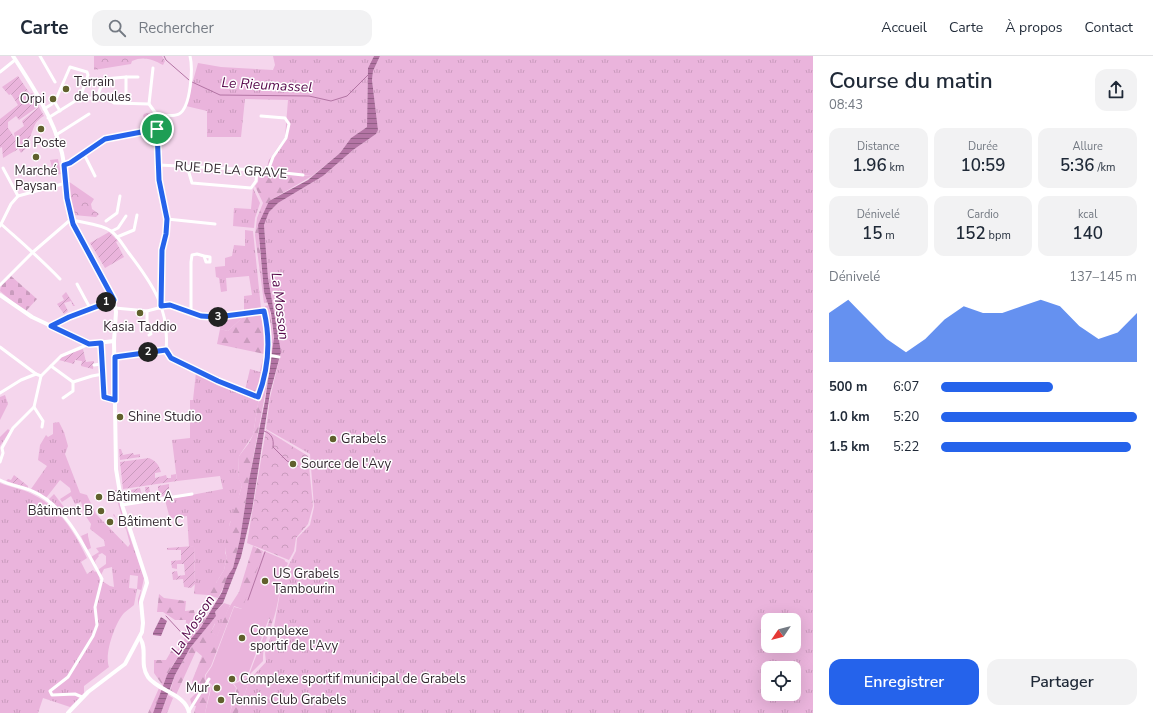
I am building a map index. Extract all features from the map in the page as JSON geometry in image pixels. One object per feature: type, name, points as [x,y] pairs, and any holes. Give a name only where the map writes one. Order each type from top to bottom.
[{"type":"street","points":[[40,56],[55,82]]},
{"type":"street","points":[[157,114],[180,114],[186,103],[191,81],[190,56]]},
{"type":"street","points":[[0,72],[14,58],[44,109],[56,135],[64,165],[72,220],[80,238],[114,300],[116,469],[122,505],[147,583],[141,602],[143,623],[140,638],[122,668],[82,697],[68,713]]},
{"type":"street","points":[[44,109],[54,101],[70,67],[87,72],[88,75],[81,97],[48,118]]},
{"type":"street","points":[[153,68],[149,104],[157,114],[159,180],[167,219],[166,234],[162,250],[161,306]]},
{"type":"street","points":[[126,77],[126,104]]},
{"type":"street","points":[[97,96],[104,79],[138,77]]},
{"type":"street","points":[[81,97],[86,98],[105,96],[114,103],[149,104]]},
{"type":"street","points":[[54,101],[60,111]]},
{"type":"street","points":[[56,135],[89,114]]},
{"type":"street","points":[[261,116],[285,118],[289,124],[286,138],[273,156],[268,172]]},
{"type":"street","points":[[64,165],[84,154],[105,139],[157,129]]},
{"type":"street","points":[[84,154],[95,176]]},
{"type":"street","name":"RUE DE LA GRAVE","points":[[158,165],[257,170],[303,175]]},
{"type":"street","points":[[187,166],[192,183],[251,188],[256,181],[257,170]]},
{"type":"street","points":[[3,168],[18,196]]},
{"type":"street","points":[[60,279],[33,252],[29,251],[1,225],[11,204],[18,196],[66,183]]},
{"type":"street","points":[[106,221],[117,213],[120,196]]},
{"type":"street","points":[[117,237],[134,230],[137,215]]},
{"type":"street","points":[[112,231],[118,228],[126,216]]},
{"type":"street","points":[[167,219],[215,224]]},
{"type":"street","points":[[72,220],[109,230],[117,237],[137,262],[157,294],[161,306],[167,335],[166,350],[171,358],[218,381],[258,397],[270,355],[264,311],[217,317],[191,313],[170,305],[161,306],[147,311],[115,308]]},
{"type":"street","points":[[0,285],[33,252],[72,220]]},
{"type":"street","points":[[191,313],[192,255],[197,254],[204,256]]},
{"type":"street","points":[[77,284],[90,308]]},
{"type":"street","points":[[0,295],[21,312],[89,344]]},
{"type":"street","points":[[51,326],[90,308],[114,300]]},
{"type":"street","points":[[147,311],[148,325],[151,334],[149,335]]},
{"type":"street","points":[[0,462],[2,458],[2,448],[13,428],[34,407],[41,376],[64,355],[89,344],[114,342]]},
{"type":"street","points":[[101,343],[104,397],[115,400]]},
{"type":"street","points":[[0,347],[36,374],[41,376]]},
{"type":"street","points":[[115,357],[166,350]]},
{"type":"street","points":[[270,355],[279,357]]},
{"type":"street","points":[[94,365],[102,364]]},
{"type":"street","points":[[51,366],[73,382]]},
{"type":"street","points":[[0,393],[21,380],[36,374]]},
{"type":"street","points":[[73,382],[103,374]]},
{"type":"street","points":[[63,398],[73,391],[73,382]]},
{"type":"street","points":[[34,407],[43,421],[42,427]]},
{"type":"street","points":[[0,480],[33,491],[65,515],[102,578],[95,607],[97,625],[92,636],[68,677],[50,691],[52,695],[75,694],[82,697]]},
{"type":"street","points":[[122,505],[192,494]]},
{"type":"street","points":[[140,638],[144,645],[144,669],[148,677],[156,685],[180,699],[189,711],[209,679]]},
{"type":"green space","points":[[94,56],[162,56],[165,61],[163,65],[144,58],[136,59],[132,61],[131,64],[94,70]]},
{"type":"green space","points":[[273,56],[374,56],[368,68],[367,127],[351,138],[340,153],[312,176],[266,170],[269,160],[285,137],[288,100],[245,99],[241,137],[207,137],[207,111],[186,106],[198,63],[221,67],[273,70],[275,65]]},
{"type":"green space","points":[[380,56],[813,56],[813,713],[238,713],[250,679],[266,662],[265,653],[274,627],[283,576],[296,551],[297,538],[310,525],[314,507],[310,454],[266,429],[270,398],[281,352],[268,278],[264,225],[269,212],[278,203],[323,176],[353,150],[376,134],[378,130],[372,80],[373,71]]},
{"type":"green space","points":[[18,76],[30,94],[32,93],[39,106],[19,120],[16,116],[8,122],[8,128],[15,138],[14,133],[24,126],[22,121],[39,107],[44,116],[37,122],[29,138],[24,144],[3,158],[2,147],[0,148],[0,119],[18,105],[11,94],[9,95],[2,87]]},
{"type":"green space","points":[[149,113],[152,116],[153,122],[144,128],[143,126],[147,123],[143,116],[144,114]]},
{"type":"green space","points":[[28,141],[31,143],[21,153],[18,148]]},
{"type":"green space","points":[[58,159],[61,174],[54,175],[50,160]]},
{"type":"green space","points":[[259,172],[312,176],[269,201],[259,242],[264,292],[269,302],[264,303],[255,235],[257,218],[263,203],[255,186],[258,182]]},
{"type":"green space","points":[[68,181],[94,199],[91,204],[92,209],[99,214],[96,217],[73,215]]},
{"type":"green space","points":[[253,188],[260,203],[255,218],[254,228],[233,226],[234,208],[251,209]]},
{"type":"green space","points":[[245,230],[253,231],[261,308],[244,313],[244,296],[252,295],[249,276],[226,278],[227,291],[221,292],[219,278],[216,277],[215,267],[225,266],[225,258],[232,256],[234,245],[245,246]]},
{"type":"green space","points":[[109,232],[118,241],[116,242],[124,257],[105,268],[90,243]]},
{"type":"green space","points":[[11,276],[37,299],[25,312],[0,291],[1,286]]},
{"type":"green space","points":[[66,292],[75,306],[73,306],[71,301],[64,303],[68,311],[64,314],[57,304],[64,300],[62,296]]},
{"type":"green space","points":[[269,305],[274,339],[273,354],[270,354],[271,333],[265,306]]},
{"type":"green space","points":[[255,313],[261,315],[266,328],[267,351],[264,373],[260,371],[264,354],[217,344],[220,329],[228,331],[244,316]]},
{"type":"green space","points":[[244,316],[228,331],[220,329],[221,322],[226,322],[227,318]]},
{"type":"green space","points":[[83,349],[86,362],[94,361],[93,369],[81,366],[82,361],[75,360],[74,364],[59,360],[63,356]]},
{"type":"green space","points":[[270,357],[272,358],[249,480],[240,539],[233,568],[218,598],[208,595],[194,594],[195,583],[216,583],[224,570],[227,557],[225,550],[226,542],[230,522],[242,485],[238,478],[239,456],[253,435],[259,398],[266,377]]},
{"type":"green space","points":[[250,369],[264,373],[257,395],[245,390]]},
{"type":"green space","points":[[196,372],[259,398],[253,435],[239,456],[238,477],[242,485],[233,519],[230,522],[225,553],[227,557],[224,570],[216,583],[195,583],[194,546],[189,547],[187,516],[170,519],[165,500],[223,489],[220,476],[177,481],[172,440],[190,438],[190,400],[193,400]]},
{"type":"green space","points":[[5,395],[8,404],[0,420],[0,397]]},
{"type":"green space","points":[[59,422],[64,432],[68,446],[65,454],[80,493],[87,495],[96,514],[128,547],[130,544],[126,529],[113,515],[114,514],[116,518],[120,520],[119,518],[122,517],[115,493],[115,490],[117,490],[124,520],[144,578],[138,606],[138,599],[141,590],[137,589],[134,605],[124,613],[114,631],[108,654],[109,667],[84,686],[84,693],[70,707],[43,698],[38,713],[0,713],[0,483],[25,491],[42,499],[58,513],[77,539],[87,558],[81,562],[87,574],[93,570],[95,572],[106,564],[106,556],[102,553],[98,555],[99,556],[95,561],[96,565],[91,557],[99,552],[96,548],[105,546],[104,540],[90,529],[91,524],[85,515],[81,502],[75,504],[71,496],[62,502],[60,499],[71,492],[70,488],[60,480],[46,498],[31,489],[47,466],[38,460],[40,445],[46,435],[48,437],[53,434],[53,423]],"holes":[[[112,568],[114,587],[99,579],[104,569]],[[130,575],[138,576],[137,589],[129,588]]]},
{"type":"green space","points":[[8,429],[10,431],[0,446],[0,437]]},
{"type":"green space","points":[[266,430],[308,456],[313,506],[308,524],[296,538],[294,551],[289,560],[247,543]]},
{"type":"green space","points":[[119,449],[121,449],[123,455],[133,453],[134,455],[140,454],[140,457],[120,460]]},
{"type":"green space","points":[[149,458],[154,460],[161,472],[155,473],[155,478],[166,475],[167,478],[171,478],[171,475],[176,474],[177,481],[123,489],[120,462]]},
{"type":"green space","points":[[14,475],[28,486],[28,488],[6,481],[8,479],[11,480]]},
{"type":"green space","points":[[169,484],[169,493],[158,497],[158,486]]},
{"type":"green space","points":[[145,487],[149,487],[150,492],[148,492],[147,499],[140,500],[137,496],[135,498],[137,500],[133,500],[131,490],[140,488],[142,496],[146,496]]},
{"type":"green space","points":[[54,494],[64,507],[71,513],[69,515],[48,500]]},
{"type":"green space","points":[[88,533],[91,548],[87,550],[81,536]]},
{"type":"green space","points":[[194,546],[195,584],[191,588],[184,587],[183,579],[173,580],[172,572],[177,571],[178,576],[185,575],[184,564],[177,564],[177,569],[172,568],[171,561],[181,560],[181,550],[167,550],[167,548]]},
{"type":"green space","points":[[253,546],[263,551],[260,564],[281,559],[288,563],[282,580],[274,617],[264,648],[263,661],[249,675],[270,619],[234,606],[211,666],[205,675],[206,682],[211,685],[205,713],[194,713],[196,706],[192,705],[190,699],[195,694],[196,688],[192,681],[202,656],[196,651],[176,695],[170,691],[175,675],[190,648],[212,620],[215,623],[211,632],[217,636],[228,609],[239,592]]},
{"type":"green space","name":"Complexe sportif de l'Avy","points":[[264,551],[285,560],[279,574],[272,610],[247,677],[242,678],[233,684],[236,688],[230,713],[205,713],[212,685],[206,679],[206,675],[212,666],[234,607],[242,609]]},
{"type":"green space","points":[[159,594],[164,598],[186,601],[185,611],[194,610],[195,616],[203,614],[208,616],[177,658],[163,686],[154,673],[154,660],[166,660],[173,648],[177,650],[184,644],[186,620],[175,620],[163,612],[157,612]]},
{"type":"green space","points":[[224,603],[230,605],[217,637],[211,632],[215,624],[212,620],[216,616],[215,612]]},
{"type":"green space","points":[[247,678],[250,679],[238,713],[230,713],[237,688],[234,684]]},
{"type":"green space","points":[[159,688],[162,690],[153,713],[148,713]]},
{"type":"green space","points":[[168,695],[173,698],[167,713],[161,713]]},
{"type":"shaded area","name":"La Mosson","points":[[374,56],[380,56],[373,71],[372,80],[378,130],[376,134],[353,150],[323,176],[278,203],[269,212],[264,225],[268,278],[281,352],[270,393],[252,510],[241,557],[223,603],[215,612],[216,616],[190,648],[175,675],[161,713],[153,713],[167,675],[185,646],[201,627],[222,592],[227,577],[233,568],[240,539],[249,480],[265,401],[274,338],[271,313],[264,292],[258,225],[269,201],[308,180],[340,153],[351,138],[367,127],[368,68]]},
{"type":"shaded area","points":[[161,617],[167,621],[161,636],[153,635],[153,633]]},
{"type":"waterway","name":"Le Rieumassel","points":[[164,56],[166,60],[189,80]]},
{"type":"waterway","name":"Le Rieumassel","points":[[192,82],[220,95],[309,96],[331,101],[347,96],[368,75]]},
{"type":"waterway","points":[[264,431],[272,437],[273,447],[287,461],[293,464]]},
{"type":"waterway","points":[[248,600],[265,552]]},
{"type":"waterway","points":[[166,616],[190,642]]},
{"type":"place","name":"Terrain de boules","points":[[66,89]]},
{"type":"place","name":"Orpi","points":[[53,99]]},
{"type":"place","name":"La Poste","points":[[41,129]]},
{"type":"place","name":"Marché Paysan","points":[[36,157]]},
{"type":"place","name":"Kasia Taddio","points":[[140,313]]},
{"type":"place","name":"Shine Studio","points":[[120,417]]},
{"type":"place","name":"Grabels","points":[[333,439]]},
{"type":"place","name":"Source de l'Avy","points":[[293,464]]},
{"type":"place","name":"Bâtiment A","points":[[99,497]]},
{"type":"place","name":"Bâtiment B","points":[[101,511]]},
{"type":"place","name":"Bâtiment C","points":[[110,522]]},
{"type":"place","name":"US Grabels Tambourin","points":[[265,581]]},
{"type":"place","name":"Complexe sportif de l'Avy","points":[[242,638]]},
{"type":"place","name":"Complexe sportif municipal de Grabels","points":[[232,679]]},
{"type":"place","name":"Mur","points":[[217,688]]},
{"type":"place","name":"Tennis Club Grabels","points":[[221,700]]},
{"type":"route","points":[[157,129],[159,180],[167,219],[166,234],[162,250],[163,280],[161,290],[161,306],[167,304],[201,316],[217,317],[264,311],[269,348],[267,368],[258,397],[194,370],[171,358],[166,350],[160,350],[115,357],[115,400],[104,397],[101,343],[89,344],[51,326],[100,304],[114,300],[73,224],[67,198],[64,165],[70,163],[105,139],[157,129]]}]
